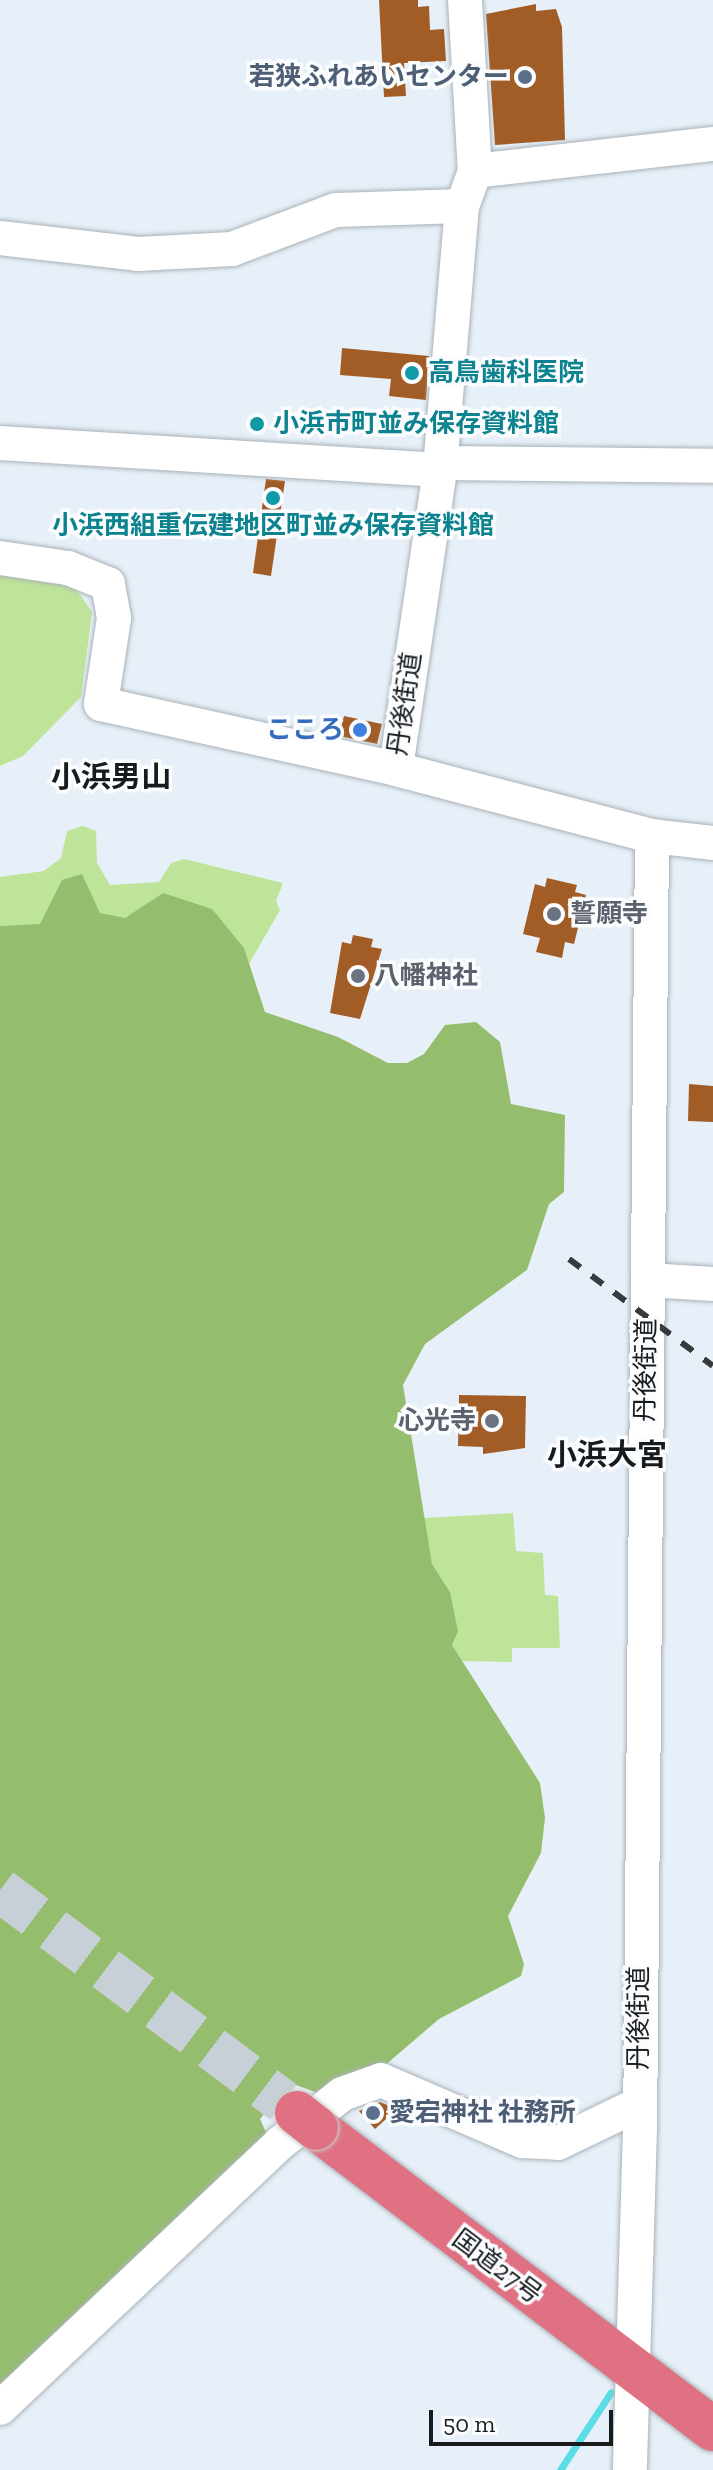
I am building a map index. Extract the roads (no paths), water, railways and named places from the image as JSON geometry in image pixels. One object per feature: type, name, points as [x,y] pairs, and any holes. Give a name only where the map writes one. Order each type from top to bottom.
[{"type":"highway","name":"国道27号","points":[[298,2114],[713,2429]]},
{"type":"street","points":[[465,0],[475,171],[713,144]]},
{"type":"street","name":"丹後街道","points":[[475,171],[462,206],[440,467],[396,769],[652,836],[639,2104],[630,2470]]},
{"type":"street","points":[[0,238],[138,254],[232,249],[336,210],[462,206]]},
{"type":"street","points":[[0,443],[440,467],[713,466]]},
{"type":"street","points":[[0,558],[68,568],[108,584],[114,618],[101,704],[396,769]]},
{"type":"street","points":[[652,836],[713,843]]},
{"type":"street","points":[[648,1280],[713,1284]]},
{"type":"street","points":[[0,2408],[279,2144],[342,2094],[381,2080],[522,2141],[558,2143],[639,2104]]},
{"type":"waterway","points":[[560,2470],[611,2392]]},
{"type":"tunnel","points":[[0,1890],[283,2102]]},
{"type":"railway","points":[[569,1259],[713,1366]]},
{"type":"place","name":"若狭ふれあいセンター","points":[[525,77]]},
{"type":"place","name":"高鳥歯科医院","points":[[412,373]]},
{"type":"place","name":"小浜市町並み保存資料館","points":[[257,424]]},
{"type":"place","name":"小浜西組重伝建地区町並み保存資料館","points":[[273,498]]},
{"type":"place","name":"こころ","points":[[360,730]]},
{"type":"place","name":"誓願寺","points":[[554,914]]},
{"type":"place","name":"八幡神社","points":[[358,976]]},
{"type":"place","name":"心光寺","points":[[492,1421]]},
{"type":"place","name":"愛宕神社 社務所","points":[[373,2113]]},
{"type":"district","name":"小浜男山","points":[[111,777]]},
{"type":"district","name":"小浜大宮","points":[[607,1455]]}]
